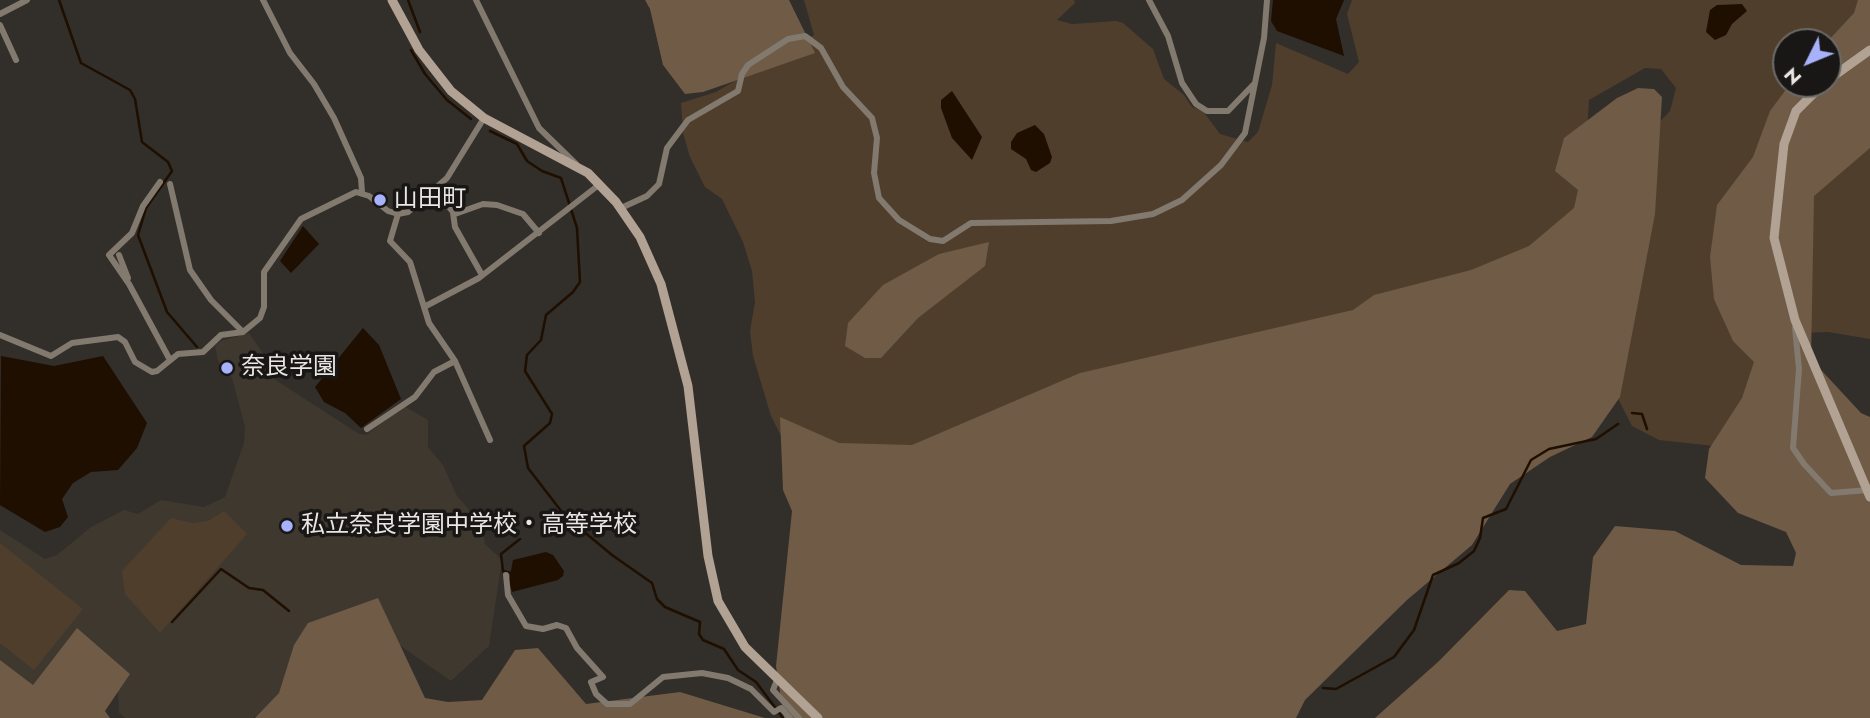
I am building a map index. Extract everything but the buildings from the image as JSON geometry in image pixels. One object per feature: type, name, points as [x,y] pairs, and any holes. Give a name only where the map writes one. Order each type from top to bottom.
[{"type":"main road","points":[[393,0],[419,50],[441,80],[462,102],[484,118],[580,168],[600,184],[621,208],[651,257],[688,386],[708,556],[718,601],[737,638],[776,680],[818,718]]},
{"type":"main road","points":[[1842,70],[1870,50]]},
{"type":"main road","points":[[1809,98],[1796,111],[1784,144],[1774,238],[1795,320],[1869,492]]},
{"type":"street","points":[[0,13],[27,0]]},
{"type":"street","points":[[263,0],[290,53],[334,118],[361,178],[362,192],[388,211],[398,214],[408,212],[435,191],[447,178],[484,118]]},
{"type":"street","points":[[476,0],[539,128],[580,168]]},
{"type":"street","points":[[1149,0],[1168,36],[1182,83],[1196,104],[1207,111],[1228,111],[1256,83]]},
{"type":"street","points":[[621,208],[647,196],[659,184],[667,148],[688,120],[738,91],[742,74],[748,65],[776,45],[804,36],[815,42],[843,87],[872,118],[877,138],[874,173],[879,198],[900,220],[937,242],[971,223],[1111,221],[1153,214],[1173,206],[1221,165],[1239,143],[1249,120],[1264,38],[1267,0]]},
{"type":"street","points":[[0,25],[16,60]]},
{"type":"street","points":[[160,182],[143,206],[132,233],[109,255],[129,284],[170,360]]},
{"type":"street","points":[[170,184],[190,270],[211,300],[243,332]]},
{"type":"street","points":[[424,307],[482,275],[600,184]]},
{"type":"street","points":[[435,191],[453,213],[455,227],[482,275]]},
{"type":"street","points":[[0,335],[51,356],[72,343],[118,337],[125,342],[135,362],[144,370],[157,371],[186,352],[203,352],[221,335],[243,332],[256,324],[263,313],[264,272],[294,225],[314,210],[362,192]]},
{"type":"street","points":[[453,213],[459,215],[483,204],[497,205],[523,214],[538,233]]},
{"type":"street","points":[[398,214],[390,241],[410,262],[429,323],[455,361],[490,440]]},
{"type":"street","points":[[119,256],[129,284]]},
{"type":"street","points":[[1795,320],[1799,369],[1793,447],[1804,464],[1831,493],[1869,492]]},
{"type":"street","points":[[367,429],[418,395],[434,372],[455,361]]},
{"type":"street","points":[[506,575],[508,595],[526,626],[543,629],[557,625],[566,628],[577,648],[603,677],[591,681],[596,694],[607,705],[630,704],[663,677],[702,673],[728,678],[751,689],[774,712],[781,708],[790,718]]},
{"type":"street","points":[[776,680],[773,690],[799,718]]},
{"type":"shaded area","points":[[645,0],[789,0],[815,53],[703,92],[685,94],[663,65],[650,9]]},
{"type":"shaded area","points":[[804,0],[1074,0],[1075,3],[1057,20],[1072,24],[1116,21],[1123,23],[1153,49],[1164,79],[1184,95],[1192,107],[1203,111],[1220,134],[1248,142],[1258,132],[1272,85],[1276,43],[1348,74],[1359,62],[1347,14],[1352,0],[1870,0],[1870,339],[1828,332],[1796,333],[1751,450],[1659,440],[1632,426],[1609,381],[1642,140],[1670,111],[1676,88],[1661,69],[1645,68],[1589,100],[1586,150],[1572,241],[982,449],[791,456],[771,416],[753,356],[750,331],[755,302],[752,271],[743,242],[722,199],[705,187],[690,157],[683,133],[681,103],[716,92],[814,35]]},
{"type":"shaded area","points":[[1273,0],[1344,0],[1336,19],[1344,56],[1277,31],[1271,21]]},
{"type":"shaded area","points":[[1858,0],[1870,0],[1870,148],[1814,196],[1811,359],[1861,413],[1870,417],[1870,718],[1375,718],[1439,661],[1509,590],[1525,591],[1557,631],[1586,624],[1593,557],[1615,526],[1675,531],[1741,565],[1793,566],[1796,553],[1786,532],[1738,513],[1705,478],[1709,449],[1742,398],[1754,362],[1733,341],[1714,299],[1710,257],[1717,205],[1753,157],[1770,111],[1780,98],[1842,98],[1840,28],[1854,13]]},
{"type":"shaded area","points":[[1742,4],[1747,11],[1732,24],[1726,35],[1715,40],[1706,32],[1710,10],[1717,5]]},
{"type":"shaded area","points":[[1638,88],[1654,89],[1662,97],[1655,214],[1620,397],[1592,437],[1550,457],[1510,484],[1472,545],[1407,600],[1305,700],[1296,718],[784,718],[776,666],[792,511],[783,490],[780,417],[839,443],[912,445],[1080,373],[1353,310],[1374,295],[1471,270],[1529,246],[1574,208],[1578,190],[1555,171],[1564,138],[1617,98]]},
{"type":"shaded area","points":[[952,91],[982,137],[972,160],[952,138],[941,108],[941,100]]},
{"type":"shaded area","points":[[1035,125],[1044,134],[1052,157],[1050,163],[1036,172],[1031,170],[1026,159],[1011,149],[1011,142],[1017,133]]},
{"type":"shaded area","points":[[303,226],[319,244],[291,273],[280,261]]},
{"type":"shaded area","points":[[989,242],[985,266],[918,318],[881,358],[865,358],[845,346],[848,323],[883,285],[939,254]]},
{"type":"shaded area","points":[[363,328],[379,345],[401,399],[361,428],[345,413],[324,402],[315,387]]},
{"type":"shaded area","name":"私立奈良学園中学校・高等学校","points":[[249,333],[265,356],[265,373],[359,434],[366,435],[404,406],[428,420],[428,447],[443,465],[457,496],[482,525],[485,544],[502,560],[489,646],[451,681],[362,619],[294,693],[253,718],[125,718],[119,713],[117,676],[24,708],[0,677],[0,530],[45,559],[57,555],[91,527],[124,510],[138,514],[161,500],[204,507],[225,497],[244,443],[245,427],[232,378],[218,361],[215,346],[221,341]]},
{"type":"shaded area","points":[[1,356],[54,366],[103,356],[147,423],[137,448],[118,470],[91,472],[73,483],[62,499],[68,517],[60,527],[45,532],[0,505]]},
{"type":"shaded area","points":[[224,511],[247,534],[160,633],[125,594],[122,571],[171,518],[192,523],[208,521]]},
{"type":"shaded area","points":[[0,543],[83,609],[34,670],[0,643]]},
{"type":"shaded area","points":[[546,552],[553,555],[564,571],[563,576],[558,580],[512,592],[509,582],[513,560]]},
{"type":"shaded area","points":[[378,598],[425,698],[448,702],[482,700],[515,650],[538,648],[586,704],[680,692],[765,718],[255,718],[279,693],[294,645],[308,623]]},
{"type":"shaded area","points":[[77,628],[130,674],[105,711],[110,718],[0,718],[0,660],[33,685]]},
{"type":"waterway","points":[[59,0],[81,63],[130,90],[135,99],[142,142],[168,162],[172,171],[146,208],[138,235],[167,312],[197,347]]},
{"type":"waterway","points":[[408,0],[420,32]]},
{"type":"waterway","points":[[411,50],[425,74],[447,100],[471,119]]},
{"type":"waterway","points":[[490,131],[517,144],[527,161],[542,171],[561,178],[577,228],[580,282],[573,292],[546,315],[541,340],[527,355],[525,371],[552,414],[550,423],[524,446],[528,468],[565,516],[612,555],[652,583],[657,599],[665,607],[700,622],[699,634],[703,640],[724,649],[738,670],[756,682],[783,718]]},
{"type":"waterway","points":[[1632,413],[1642,414],[1647,429]]},
{"type":"waterway","points":[[1323,688],[1336,689],[1394,657],[1414,630],[1433,575],[1459,563],[1474,551],[1480,538],[1483,518],[1506,509],[1531,460],[1549,449],[1596,439],[1618,424]]},
{"type":"waterway","points":[[511,573],[503,571],[501,554],[520,539]]},
{"type":"waterway","points":[[172,622],[221,569],[249,588],[263,590],[289,611]]},
{"type":"place","name":"山田町","points":[[380,200]]},
{"type":"place","name":"奈良学園","points":[[227,368]]},
{"type":"place","name":"私立奈良学園中学校・高等学校","points":[[287,526]]}]
